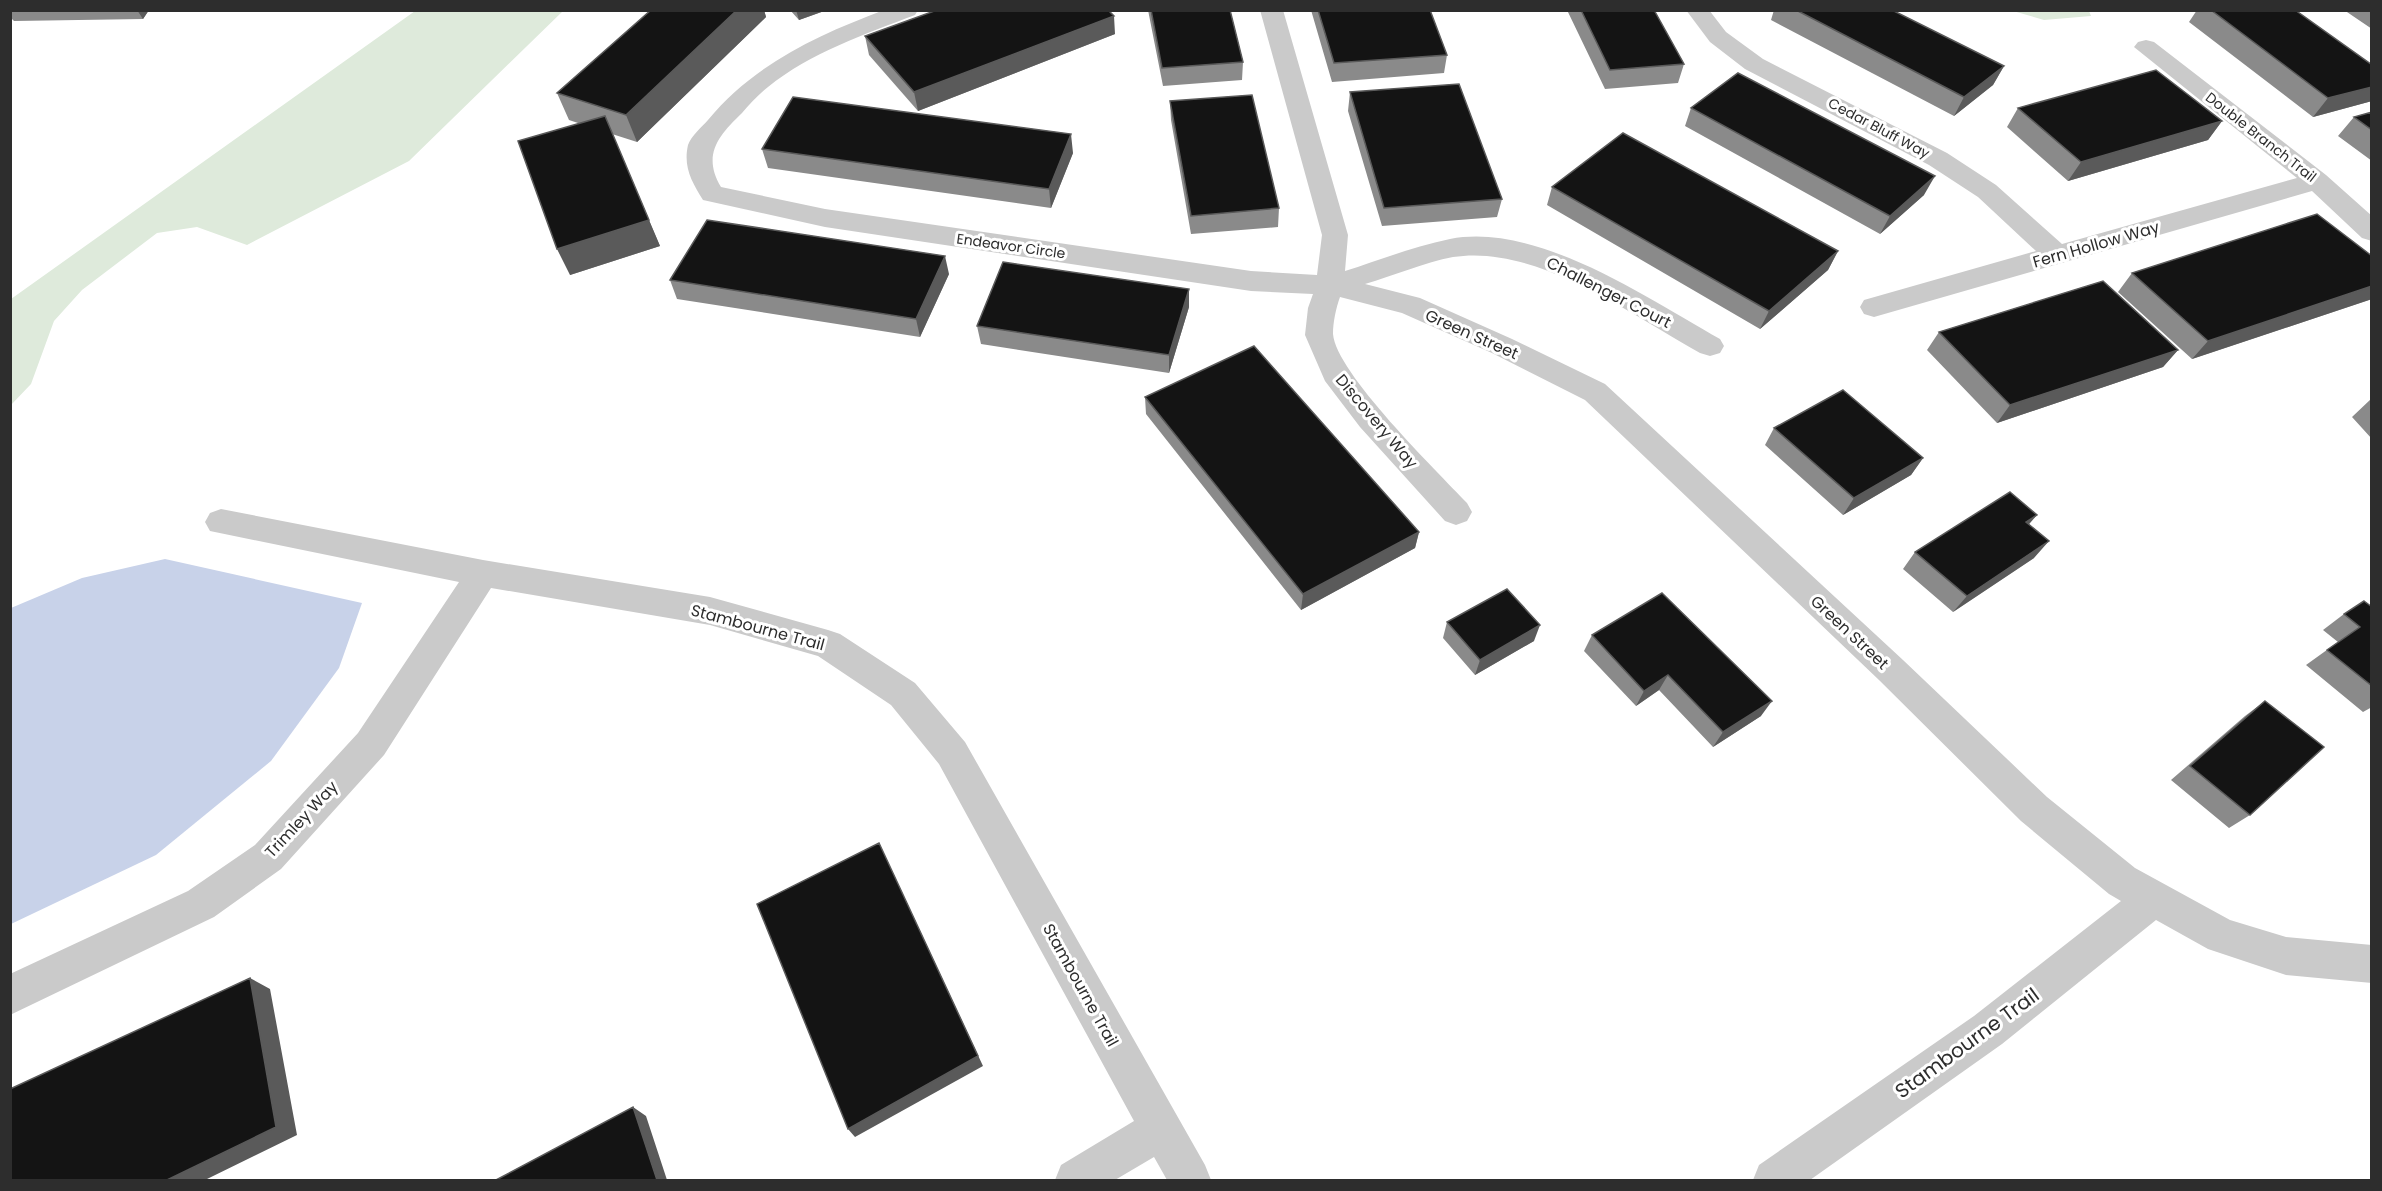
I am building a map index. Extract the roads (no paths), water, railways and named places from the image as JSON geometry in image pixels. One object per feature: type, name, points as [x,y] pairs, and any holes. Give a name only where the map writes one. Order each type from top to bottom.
[{"type":"street","name":"Endeavor Circle","points":[[907,10],[856,29],[799,56],[759,82],[725,115],[701,144],[700,174],[712,194],[837,220],[1251,281],[1330,285]]},
{"type":"street","points":[[1271,10],[1335,235],[1330,285]]},
{"type":"street","name":"Cedar Bluff Way","points":[[1697,10],[1718,37],[1754,64],[1938,159],[1987,191],[2056,255]]},
{"type":"street","name":"Double Branch Trail","points":[[2146,47],[2317,181],[2372,232]]},
{"type":"street","name":"Fern Hollow Way","points":[[1874,307],[2317,181]]},
{"type":"street","name":"Challenger Court","points":[[1330,285],[1452,248],[1498,248],[1539,257],[1591,279],[1710,346]]},
{"type":"street","name":"Discovery Way","points":[[1330,285],[1322,308],[1319,335],[1335,373],[1371,419],[1456,512]]},
{"type":"street","name":"Green Street","points":[[1330,285],[1410,305],[1502,346],[1595,392],[1891,670],[2034,809],[2122,881],[2222,936],[2286,956],[2372,964]]},
{"type":"street","name":"Stambourne Trail","points":[[221,522],[483,573],[710,611],[828,644],[903,694],[952,753],[1190,1180]]},
{"type":"street","name":"Trimley Way","points":[[10,995],[201,904],[268,857],[371,744],[483,573]]},
{"type":"street","name":"Stambourne Trail","points":[[1774,1180],[1988,1030],[2154,898]]},
{"type":"street","points":[[1076,1180],[1161,1129]]},
{"type":"water","points":[[165,559],[362,603],[339,668],[271,761],[156,855],[11,924],[11,608],[82,578]]}]
